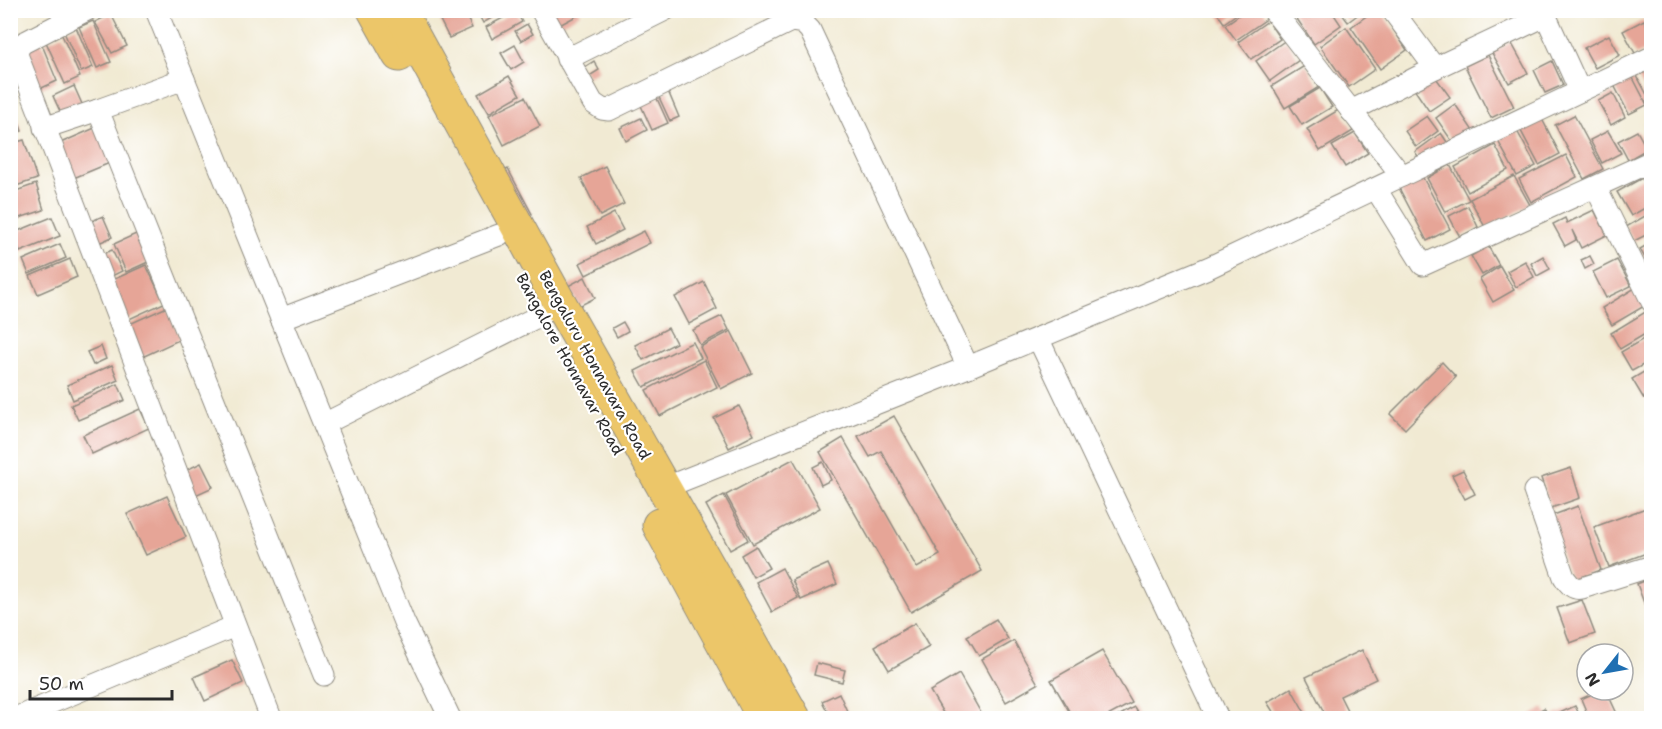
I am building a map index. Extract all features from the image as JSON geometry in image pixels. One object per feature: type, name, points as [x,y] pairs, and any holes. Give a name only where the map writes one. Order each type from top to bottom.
[{"type":"main road","name":"Bangalore Honnavar Road","points":[[374,10],[764,718]]},
{"type":"main road","name":"Bengaluru Honnavara Road","points":[[399,10],[501,198],[794,718]]},
{"type":"street","points":[[87,10],[23,43],[17,49],[21,67],[271,718]]},
{"type":"street","points":[[156,10],[404,622],[450,718]]},
{"type":"street","points":[[541,10],[593,103],[602,109],[609,110],[791,21],[802,23],[810,30],[968,367]]},
{"type":"street","points":[[567,59],[665,10]]},
{"type":"street","points":[[1273,10],[1402,176]]},
{"type":"street","points":[[1392,10],[1435,68]]},
{"type":"street","points":[[1351,111],[1544,13],[1580,91]]},
{"type":"street","points":[[664,488],[968,367],[1210,267],[1652,57]]},
{"type":"street","points":[[44,128],[184,79]]},
{"type":"street","points":[[98,110],[324,675]]},
{"type":"street","points":[[1376,189],[1424,265],[1652,161]]},
{"type":"street","points":[[1596,188],[1652,302]]},
{"type":"street","points":[[281,319],[499,235]]},
{"type":"street","points":[[324,424],[541,315]]},
{"type":"street","points":[[1038,338],[1218,718]]},
{"type":"street","points":[[1534,491],[1564,577],[1569,585],[1576,589],[1582,588],[1652,566]]},
{"type":"street","points":[[15,718],[235,626]]},
{"type":"building","points":[[463,10],[472,28],[449,38],[436,12]]},
{"type":"building","points":[[476,10],[506,10],[483,23]]},
{"type":"building","points":[[545,10],[579,10],[580,14],[554,28]]},
{"type":"building","points":[[1215,10],[1242,10],[1224,23]]},
{"type":"building","points":[[1246,10],[1263,10],[1268,18],[1236,40],[1225,25]]},
{"type":"building","points":[[1291,10],[1331,10],[1341,25],[1314,44]]},
{"type":"building","points":[[1339,10],[1364,10],[1348,22]]},
{"type":"building","points":[[1375,10],[1380,10],[1407,50],[1380,69],[1351,27]]},
{"type":"building","points":[[516,11],[522,22],[492,39],[486,27]]},
{"type":"building","points":[[111,14],[127,46],[112,53],[95,22]]},
{"type":"building","points":[[1644,20],[1652,34],[1652,47],[1636,55],[1623,31]]},
{"type":"building","points":[[93,21],[111,62],[97,68],[79,27]]},
{"type":"building","points":[[1268,21],[1280,39],[1251,59],[1238,42]]},
{"type":"building","points":[[527,24],[533,34],[521,41],[515,31]]},
{"type":"building","points":[[76,27],[93,67],[81,72],[64,32]]},
{"type":"building","points":[[1346,27],[1375,69],[1349,87],[1320,46]]},
{"type":"building","points":[[62,35],[80,77],[65,84],[46,42]]},
{"type":"building","points":[[1609,35],[1620,55],[1595,68],[1584,48]]},
{"type":"building","points":[[40,40],[57,81],[33,92],[15,51]]},
{"type":"building","points":[[1286,40],[1299,60],[1270,81],[1256,61]]},
{"type":"building","points":[[1511,42],[1528,73],[1509,83],[1492,53]]},
{"type":"building","points":[[515,45],[524,62],[511,70],[501,53]]},
{"type":"building","points":[[1488,55],[1514,107],[1491,118],[1465,66]]},
{"type":"building","points":[[594,61],[599,70],[588,77],[583,68]]},
{"type":"building","points":[[1552,61],[1563,85],[1545,93],[1534,70]]},
{"type":"building","points":[[1306,65],[1319,87],[1285,108],[1272,86]]},
{"type":"building","points":[[1652,68],[1652,104],[1637,76]]},
{"type":"building","points":[[1434,75],[1450,97],[1429,111],[1414,89]]},
{"type":"building","points":[[509,76],[520,95],[489,113],[478,94]]},
{"type":"building","points":[[1632,76],[1647,105],[1629,114],[1614,85]]},
{"type":"building","points":[[74,86],[86,113],[65,122],[53,96]]},
{"type":"building","points":[[1320,88],[1332,107],[1302,125],[1290,106]]},
{"type":"building","points":[[668,91],[679,117],[670,121],[658,95]]},
{"type":"building","points":[[654,92],[668,123],[652,130],[638,99]]},
{"type":"building","points":[[1613,93],[1625,117],[1611,125],[1598,101]]},
{"type":"building","points":[[525,97],[540,126],[504,145],[489,115]]},
{"type":"building","points":[[1455,104],[1475,134],[1456,147],[1436,118]]},
{"type":"building","points":[[1340,109],[1353,131],[1320,151],[1307,129]]},
{"type":"building","points":[[16,114],[22,131],[10,135],[10,116]]},
{"type":"building","points":[[1574,115],[1603,169],[1584,179],[1555,125]]},
{"type":"building","points":[[1427,116],[1438,131],[1416,147],[1405,131]]},
{"type":"building","points":[[641,118],[647,130],[626,141],[620,128]]},
{"type":"building","points":[[1542,119],[1560,154],[1539,165],[1521,131]]},
{"type":"building","points":[[97,127],[112,162],[64,182],[49,148]]},
{"type":"building","points":[[1516,129],[1536,166],[1517,176],[1497,139]]},
{"type":"building","points":[[1608,131],[1621,153],[1602,163],[1590,140]]},
{"type":"building","points":[[1637,131],[1647,149],[1628,160],[1618,141]]},
{"type":"building","points":[[1355,133],[1368,153],[1345,167],[1332,146]]},
{"type":"building","points":[[1441,133],[1451,148],[1425,166],[1415,152]]},
{"type":"building","points":[[24,140],[37,179],[10,188],[10,144]]},
{"type":"building","points":[[1495,145],[1508,170],[1468,192],[1455,167]]},
{"type":"building","points":[[1566,155],[1577,177],[1531,202],[1519,179]]},
{"type":"building","points":[[1450,165],[1469,200],[1445,212],[1427,178]]},
{"type":"building","points":[[605,166],[624,204],[600,216],[581,178]]},
{"type":"building","points":[[508,169],[532,214],[525,218],[502,172]]},
{"type":"building","points":[[1421,174],[1450,229],[1427,241],[1398,186]]},
{"type":"building","points":[[1514,176],[1530,205],[1486,229],[1470,199]]},
{"type":"building","points":[[1642,178],[1652,195],[1652,204],[1631,216],[1617,192]]},
{"type":"building","points":[[36,184],[44,210],[10,221],[10,193]]},
{"type":"building","points":[[1468,206],[1478,227],[1460,237],[1449,216]]},
{"type":"building","points":[[1594,210],[1607,235],[1581,248],[1572,230],[1576,240],[1565,246],[1553,224],[1565,218],[1567,223]]},
{"type":"building","points":[[1652,212],[1652,232],[1634,241],[1626,227]]},
{"type":"building","points":[[614,213],[623,230],[596,244],[587,227]]},
{"type":"building","points":[[103,216],[112,237],[92,246],[83,225]]},
{"type":"building","points":[[52,217],[60,236],[20,252],[13,233]]},
{"type":"building","points":[[644,231],[650,243],[586,275],[580,263]]},
{"type":"building","points":[[136,234],[148,262],[126,272],[114,244]]},
{"type":"building","points":[[1652,242],[1652,270],[1640,249]]},
{"type":"building","points":[[60,244],[66,258],[29,274],[23,260]]},
{"type":"building","points":[[1488,246],[1499,265],[1482,275],[1471,256]]},
{"type":"building","points":[[112,250],[122,271],[108,278],[98,256]]},
{"type":"building","points":[[1543,256],[1550,269],[1537,276],[1531,263]]},
{"type":"building","points":[[1590,256],[1594,264],[1585,269],[1581,260]]},
{"type":"building","points":[[70,259],[77,277],[38,294],[30,276]]},
{"type":"building","points":[[1617,260],[1631,286],[1606,298],[1593,272]]},
{"type":"building","points":[[1525,261],[1534,277],[1516,287],[1507,271]]},
{"type":"building","points":[[146,265],[164,303],[125,321],[108,282]]},
{"type":"building","points":[[1500,266],[1514,290],[1493,302],[1480,279]]},
{"type":"building","points":[[585,277],[595,298],[579,306],[568,286]]},
{"type":"building","points":[[704,282],[717,309],[689,324],[675,297]]},
{"type":"building","points":[[1635,288],[1646,305],[1612,325],[1602,308]]},
{"type":"building","points":[[167,307],[181,339],[138,359],[123,327]]},
{"type":"building","points":[[1647,311],[1652,319],[1652,330],[1620,349],[1611,333]]},
{"type":"building","points":[[722,316],[729,330],[700,345],[693,330]]},
{"type":"building","points":[[623,322],[628,331],[617,337],[612,328]]},
{"type":"building","points":[[668,328],[676,343],[643,360],[635,345]]},
{"type":"building","points":[[731,331],[752,373],[721,389],[700,347]]},
{"type":"building","points":[[1652,334],[1652,360],[1632,371],[1621,352]]},
{"type":"building","points":[[693,342],[701,358],[644,387],[635,371]]},
{"type":"building","points":[[101,346],[106,359],[93,365],[87,352]]},
{"type":"building","points":[[704,360],[717,387],[660,416],[646,390]]},
{"type":"building","points":[[1442,362],[1456,377],[1405,429],[1390,414]]},
{"type":"building","points":[[112,365],[118,380],[73,400],[67,385]]},
{"type":"building","points":[[1652,367],[1652,395],[1644,399],[1632,379]]},
{"type":"building","points":[[118,384],[125,400],[78,420],[71,405]]},
{"type":"building","points":[[739,406],[754,435],[729,448],[714,418]]},
{"type":"building","points":[[140,409],[149,428],[92,454],[83,435]]},
{"type":"building","points":[[894,416],[982,571],[911,612],[820,452],[843,438],[917,568],[940,555],[881,451],[870,457],[858,436]]},
{"type":"building","points":[[793,459],[820,508],[753,544],[726,495]]},
{"type":"building","points":[[823,462],[831,480],[821,485],[813,467]]},
{"type":"building","points":[[201,463],[213,487],[191,497],[180,473]]},
{"type":"building","points":[[1571,468],[1580,498],[1551,508],[1541,478]]},
{"type":"building","points":[[1463,470],[1475,494],[1465,499],[1452,475]]},
{"type":"building","points":[[724,495],[748,540],[730,550],[706,505]]},
{"type":"building","points":[[167,496],[186,537],[146,555],[127,514]]},
{"type":"building","points":[[1578,506],[1601,570],[1571,581],[1548,517]]},
{"type":"building","points":[[1646,508],[1652,521],[1652,551],[1609,567],[1594,527]]},
{"type":"building","points":[[756,546],[769,568],[753,577],[741,555]]},
{"type":"building","points":[[828,564],[837,584],[801,600],[792,580]]},
{"type":"building","points":[[782,568],[798,598],[772,612],[756,582]]},
{"type":"building","points":[[1652,578],[1652,622],[1651,622],[1637,584]]},
{"type":"building","points":[[1582,600],[1595,634],[1570,643],[1557,608]]},
{"type":"building","points":[[996,619],[1008,639],[979,656],[967,636]]},
{"type":"building","points":[[915,623],[929,647],[889,670],[875,646]]},
{"type":"building","points":[[1014,641],[1038,684],[1006,702],[982,659]]},
{"type":"building","points":[[1362,650],[1376,679],[1340,696],[1351,718],[1327,718],[1306,677]]},
{"type":"building","points":[[1102,651],[1132,703],[1104,718],[1073,718],[1051,680]]},
{"type":"building","points":[[232,660],[243,683],[205,701],[194,677]]},
{"type":"building","points":[[817,663],[845,670],[842,682],[814,675]]},
{"type":"building","points":[[959,674],[981,713],[971,718],[946,718],[930,691]]},
{"type":"building","points":[[1291,688],[1308,718],[1277,718],[1267,702]]},
{"type":"building","points":[[839,693],[850,718],[831,718],[822,701]]},
{"type":"building","points":[[1582,702],[1612,702],[1619,718],[1589,718]]},
{"type":"building","points":[[1575,706],[1581,718],[1554,718],[1553,716]]},
{"type":"building","points":[[1134,707],[1141,718],[1115,718]]},
{"type":"building","points":[[1544,708],[1550,718],[1526,718]]}]
